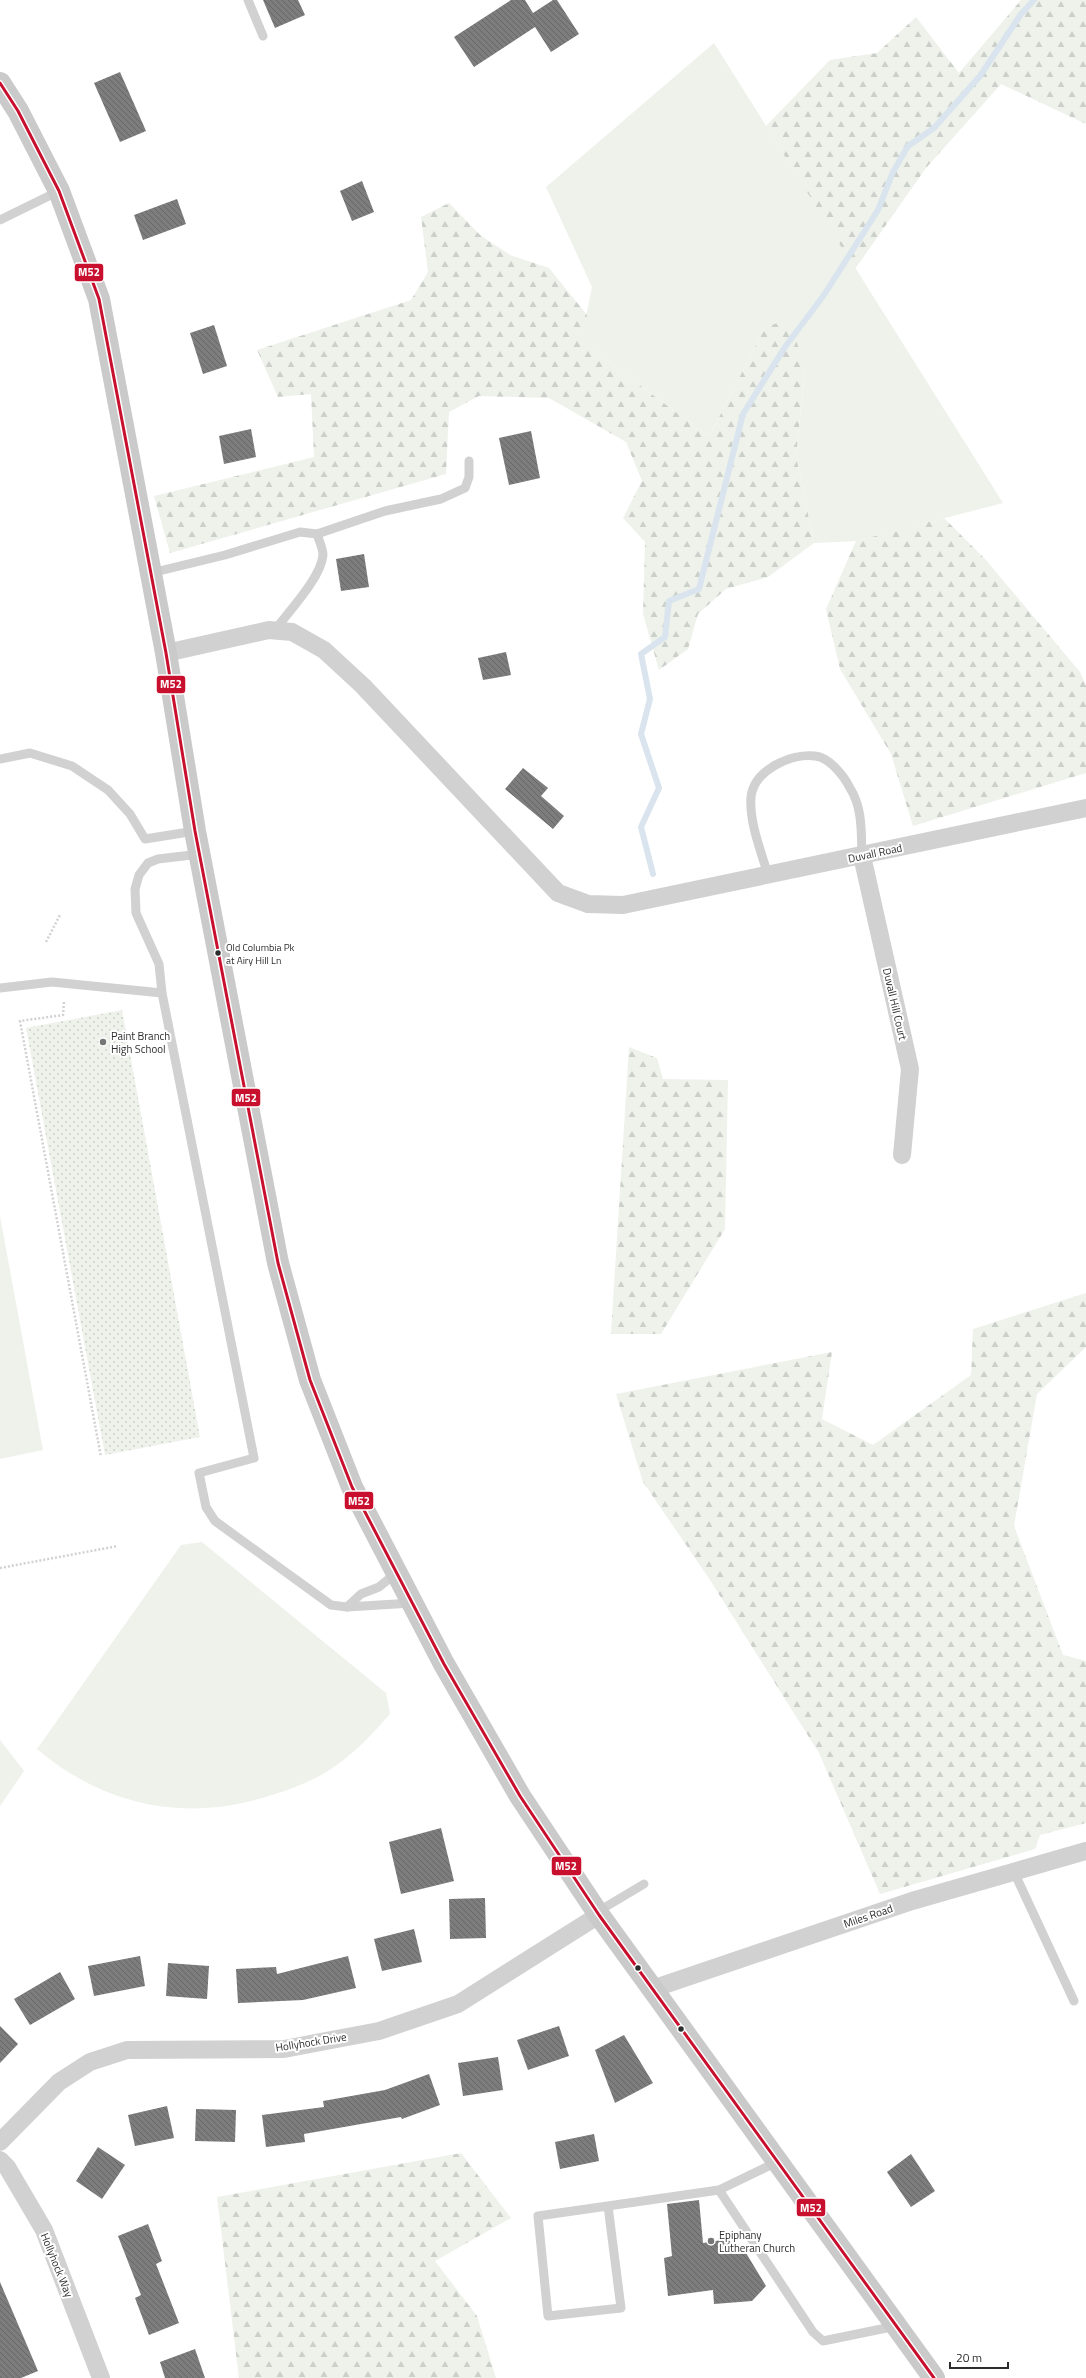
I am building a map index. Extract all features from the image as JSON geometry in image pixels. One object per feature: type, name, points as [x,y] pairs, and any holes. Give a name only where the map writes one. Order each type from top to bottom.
[{"type":"main road","points":[[0,83],[18,111],[59,191],[99,299],[166,653],[200,854],[278,1264],[310,1380],[332,1439],[352,1487],[396,1573],[444,1664],[520,1796],[598,1914],[934,2378]]},
{"type":"street","name":"Duvall Road","points":[[166,653],[269,630],[292,632],[324,650],[363,686],[558,893],[588,904],[623,905],[1086,808]]},
{"type":"street","name":"Duvall Hill Court","points":[[862,856],[910,1069],[902,1155]]},
{"type":"street","name":"Miles Road","points":[[652,1989],[912,1901],[1086,1851]]},
{"type":"street","name":"Hollyhock Drive","points":[[0,2142],[58,2082],[90,2062],[127,2050],[284,2049],[379,2031],[458,2004],[598,1914]]},
{"type":"street","name":"Hollyhock Way","points":[[0,2160],[7,2167],[44,2230],[101,2378]]},
{"type":"lane","points":[[248,0],[263,36]]},
{"type":"lane","points":[[0,220],[59,191]]},
{"type":"lane","points":[[151,573],[225,555],[300,532],[317,534],[385,511],[441,499],[465,488],[469,477],[469,461]]},
{"type":"lane","points":[[275,630],[317,574],[323,557],[323,550],[317,534]]},
{"type":"lane","points":[[0,759],[30,753],[72,766],[108,790],[130,814],[144,839],[196,831]]},
{"type":"lane","points":[[768,875],[755,828],[751,797],[754,787],[771,768],[796,757],[816,756],[835,768],[846,781],[857,802],[860,812],[862,856]]},
{"type":"lane","points":[[200,854],[158,858],[148,863],[140,875],[135,889],[136,913],[159,964],[162,993],[254,1458],[199,1473],[206,1507],[215,1521],[331,1605],[346,1607],[412,1603]]},
{"type":"lane","points":[[0,988],[52,982],[162,993]]},
{"type":"lane","points":[[346,1607],[361,1594],[379,1587],[396,1573]]},
{"type":"lane","points":[[1014,1872],[1074,2001]]},
{"type":"lane","points":[[598,1914],[644,1884]]},
{"type":"lane","points":[[608,2206],[621,2308],[548,2316],[538,2216],[719,2190],[777,2162]]},
{"type":"lane","points":[[719,2190],[813,2332],[823,2341],[896,2326]]},
{"type":"path","points":[[46,942],[60,915]]},
{"type":"path","points":[[64,1002],[63,1015],[20,1021],[101,1457]]},
{"type":"path","points":[[0,1568],[118,1546]]},
{"type":"green space","points":[[1021,0],[1086,0],[1086,124],[1001,84],[926,168],[855,269],[766,126],[830,60],[877,53],[916,17],[959,73]]},
{"type":"green space","points":[[714,43],[1003,503],[856,541],[814,543],[796,456],[805,370],[765,327],[709,437],[581,341],[592,287],[546,187]]},
{"type":"green space","points":[[449,203],[480,235],[510,255],[549,268],[587,315],[581,341],[709,437],[765,327],[790,319],[805,370],[796,456],[814,543],[768,577],[726,589],[698,614],[688,649],[659,670],[643,614],[645,542],[623,518],[642,481],[626,442],[549,398],[479,396],[449,412],[446,474],[170,553],[154,496],[314,457],[311,394],[278,397],[257,350],[411,300],[428,272],[421,217]]},
{"type":"green space","points":[[944,518],[985,559],[1080,672],[1086,686],[1086,773],[913,826],[891,754],[840,669],[826,609],[856,541]]},
{"type":"green space","points":[[122,1010],[200,1437],[105,1455],[26,1028]]},
{"type":"green space","points":[[629,1047],[657,1058],[663,1079],[728,1080],[725,1229],[661,1334],[611,1334]]},
{"type":"green space","points":[[0,1216],[43,1450],[0,1459]]},
{"type":"green space","points":[[1086,1293],[1086,1347],[1037,1394],[1014,1526],[1063,1655],[1086,1661],[1086,1823],[1040,1835],[1035,1849],[880,1894],[819,1753],[708,1577],[643,1482],[616,1394],[832,1352],[822,1419],[873,1445],[971,1375],[973,1329]]},
{"type":"green space","points":[[202,1542],[386,1693],[390,1714],[366,1740],[345,1759],[322,1774],[289,1789],[241,1803],[209,1808],[179,1808],[148,1804],[119,1796],[91,1785],[63,1769],[37,1749],[181,1545]]},
{"type":"green space","points":[[0,1740],[24,1771],[0,1806]]},
{"type":"green space","points":[[461,2153],[511,2218],[435,2261],[477,2316],[496,2378],[239,2378],[217,2197]]},
{"type":"building","points":[[263,0],[298,0],[305,15],[275,28]]},
{"type":"building","points":[[511,0],[525,0],[533,13],[553,0],[557,0],[579,34],[551,52],[535,27],[474,67],[454,37]]},
{"type":"building","points":[[120,72],[146,131],[120,142],[94,83]]},
{"type":"building","points":[[362,181],[374,212],[352,221],[340,191]]},
{"type":"building","points":[[177,199],[186,224],[143,240],[134,215]]},
{"type":"building","points":[[214,325],[227,366],[203,374],[190,333]]},
{"type":"building","points":[[251,429],[256,457],[224,464],[219,436]]},
{"type":"building","points":[[531,431],[540,478],[509,485],[499,438]]},
{"type":"building","points":[[364,554],[369,587],[341,591],[336,559]]},
{"type":"building","points":[[506,652],[511,675],[483,680],[478,658]]},
{"type":"building","points":[[523,768],[548,788],[541,796],[564,816],[553,829],[505,789]]},
{"type":"building","points":[[441,1828],[454,1881],[401,1894],[389,1842]]},
{"type":"building","points":[[485,1898],[486,1938],[450,1939],[449,1899]]},
{"type":"building","points":[[414,1929],[422,1962],[382,1971],[374,1939]]},
{"type":"building","points":[[140,1956],[145,1986],[94,1996],[88,1966]]},
{"type":"building","points":[[348,1956],[356,1988],[303,2000],[238,2003],[236,1969],[276,1967],[277,1974]]},
{"type":"building","points":[[168,1963],[209,1966],[207,1999],[166,1996]]},
{"type":"building","points":[[60,1972],[75,1999],[30,2025],[14,1999]]},
{"type":"building","points":[[0,2026],[18,2044],[0,2063]]},
{"type":"building","points":[[559,2026],[569,2056],[528,2070],[517,2040]]},
{"type":"building","points":[[624,2035],[653,2083],[615,2103],[595,2050]]},
{"type":"building","points":[[498,2057],[503,2090],[463,2096],[458,2063]]},
{"type":"building","points":[[429,2074],[440,2105],[402,2119],[401,2117],[304,2134],[305,2142],[266,2147],[262,2115],[324,2107],[323,2101],[385,2090]]},
{"type":"building","points":[[167,2106],[174,2138],[135,2146],[128,2115]]},
{"type":"building","points":[[196,2109],[236,2110],[235,2142],[195,2141]]},
{"type":"building","points":[[594,2134],[599,2161],[560,2169],[555,2142]]},
{"type":"building","points":[[98,2147],[125,2165],[102,2199],[76,2181]]},
{"type":"building","points":[[911,2154],[935,2191],[911,2207],[887,2172]]},
{"type":"building","points":[[699,2200],[703,2243],[728,2239],[738,2252],[743,2248],[766,2286],[752,2301],[714,2304],[713,2290],[668,2296],[664,2258],[672,2256],[667,2204]]},
{"type":"building","points":[[148,2224],[162,2261],[156,2264],[179,2323],[149,2335],[135,2298],[141,2295],[118,2236]]},
{"type":"building","points":[[0,2282],[38,2371],[21,2378],[0,2378]]},
{"type":"building","points":[[195,2349],[205,2378],[165,2378],[160,2362]]},
{"type":"waterway","points":[[653,874],[641,827],[659,788],[641,734],[650,699],[641,654],[665,637],[669,601],[699,589],[743,414],[785,347],[824,295],[878,210],[893,172],[908,146],[934,128],[980,76],[1021,14],[1034,0]]},
{"type":"transit line","name":"M52","points":[[0,83],[18,111],[59,191],[99,299],[166,653],[195,831],[278,1263],[310,1380],[352,1487],[444,1664],[520,1796],[599,1915],[934,2378]]},
{"type":"place","name":"Old Columbia Pk at Airy Hill Ln","points":[[218,953]]},
{"type":"place","name":"Paint Branch High School","points":[[103,1042]]},
{"type":"place","name":"Epiphany Lutheran Church","points":[[711,2241]]}]
